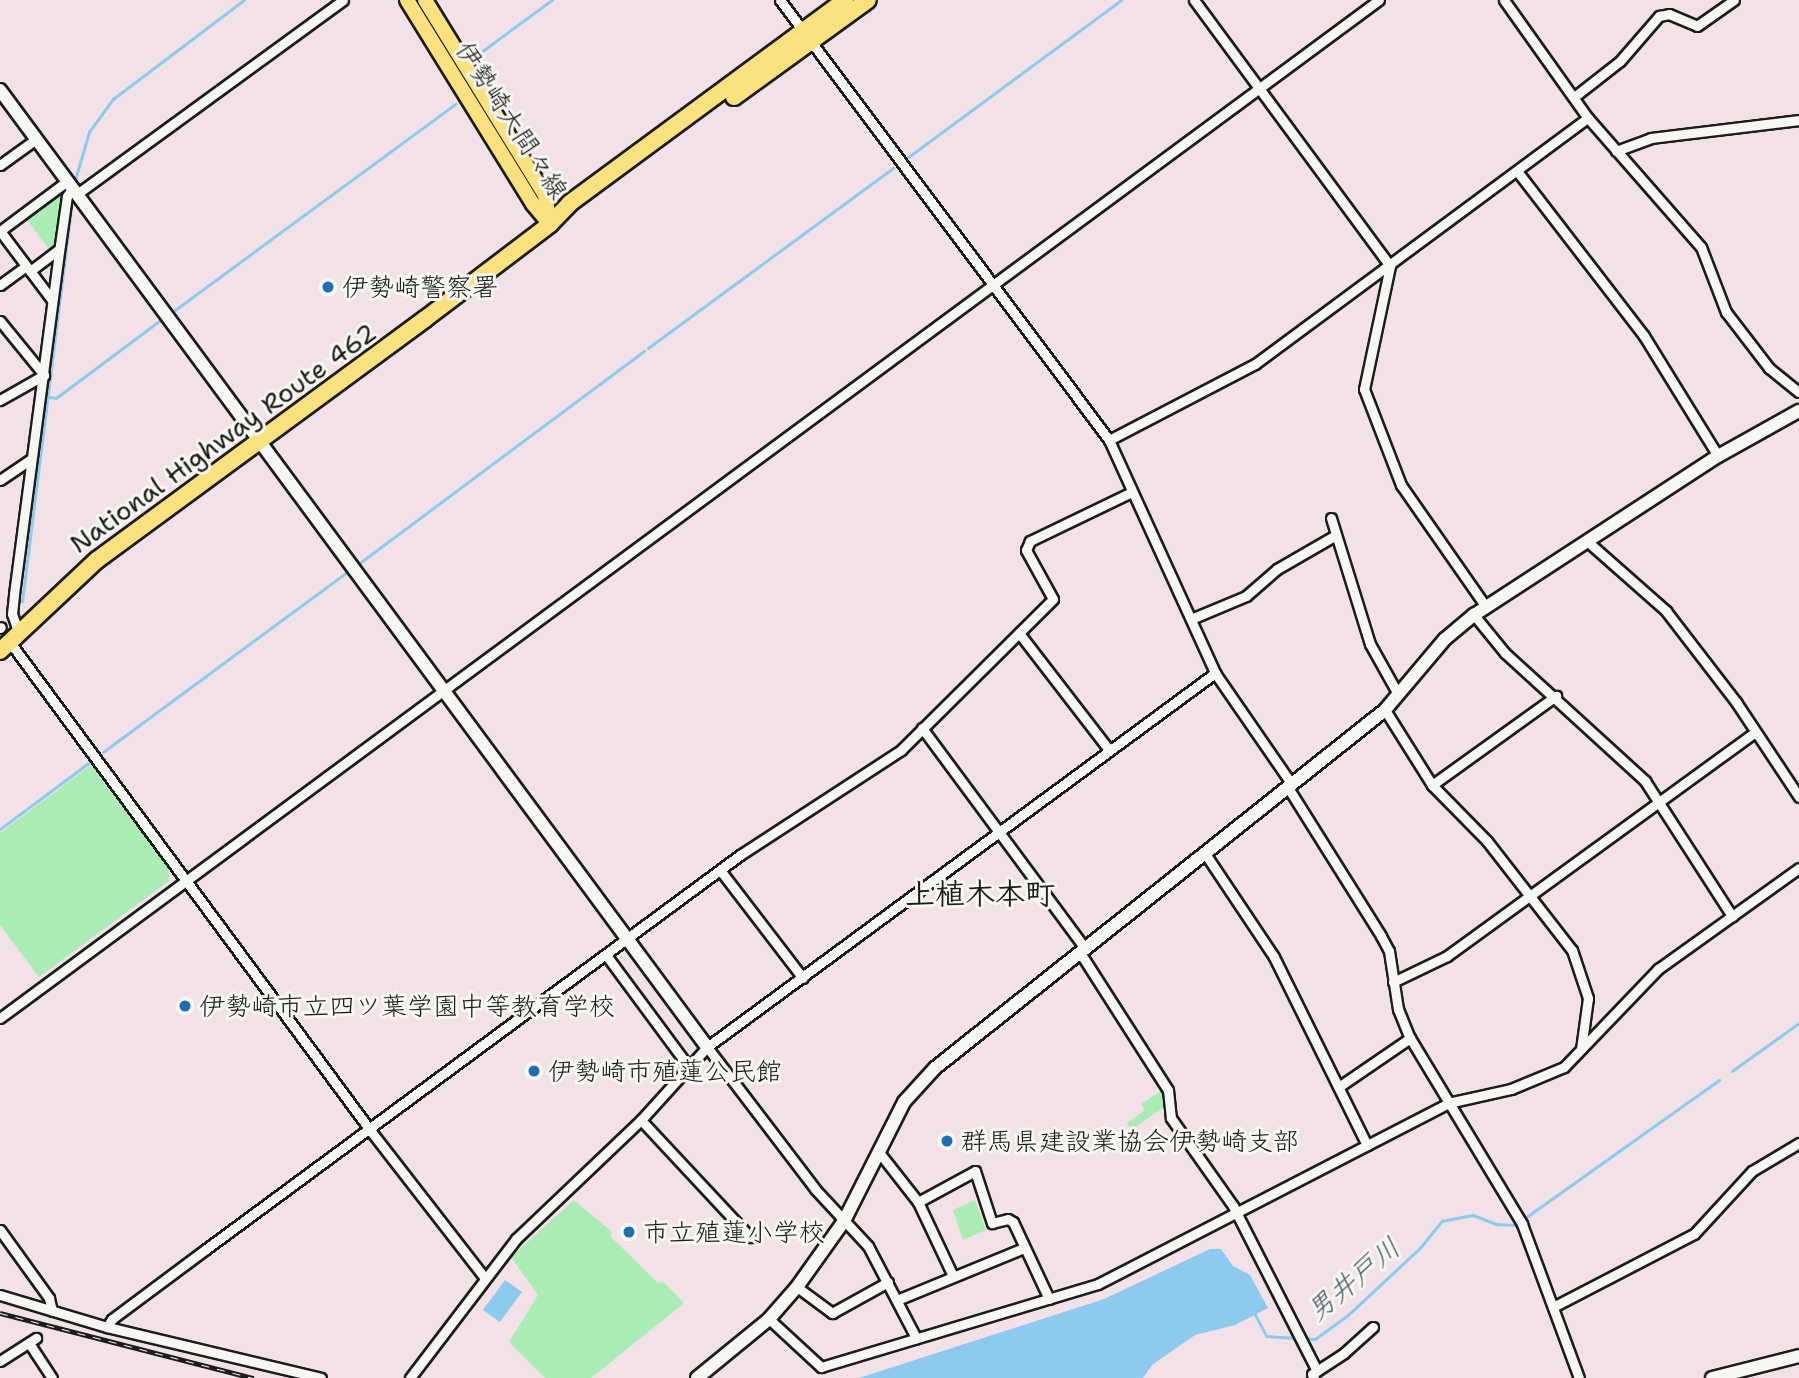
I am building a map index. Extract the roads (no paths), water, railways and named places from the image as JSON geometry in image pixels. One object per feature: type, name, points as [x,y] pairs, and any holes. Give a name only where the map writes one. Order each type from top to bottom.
[{"type":"highway","name":"National Highway Route 462","points":[[807,36],[845,0]]},
{"type":"highway","name":"National Highway Route 462","points":[[6,635],[97,560],[550,224],[570,203],[807,36],[868,0]]},
{"type":"main road","name":"伊勢崎大間々線","points":[[407,0],[533,204],[550,224]]},
{"type":"main road","name":"伊勢崎大間々線","points":[[425,0],[545,195],[550,224]]},
{"type":"street","points":[[52,300],[0,231],[72,188],[343,0]]},
{"type":"street","points":[[780,0],[1109,440],[1215,673],[1289,784],[1389,951],[1393,982],[1410,1038],[1521,1224],[1579,1378]]},
{"type":"street","points":[[1194,0],[1390,266],[1364,389],[1401,485],[1486,607]]},
{"type":"street","points":[[0,1018],[1379,0]]},
{"type":"street","points":[[1504,0],[1588,118],[1701,247],[1726,312],[1769,368],[1799,392]]},
{"type":"street","points":[[1574,97],[1620,61],[1659,16],[1669,14],[1697,26],[1734,0]]},
{"type":"street","points":[[0,90],[626,940],[707,1047],[845,1221],[868,1246],[916,1338]]},
{"type":"street","points":[[1109,440],[1231,380],[1390,266],[1588,118]]},
{"type":"street","points":[[1616,151],[1651,138],[1799,120]]},
{"type":"street","points":[[0,165],[36,139]]},
{"type":"street","points":[[1517,172],[1644,336],[1718,456]]},
{"type":"street","points":[[72,188],[67,197],[59,249],[12,614],[6,635],[370,1130],[485,1278]]},
{"type":"street","points":[[0,285],[59,249]]},
{"type":"street","points":[[0,321],[44,375]]},
{"type":"street","points":[[0,400],[44,375]]},
{"type":"street","points":[[697,1378],[769,1319],[797,1287],[845,1221],[904,1102],[935,1068],[1081,949],[1385,710],[1445,639],[1474,615],[1718,456],[1799,411]]},
{"type":"street","points":[[0,480],[31,459]]},
{"type":"street","points":[[107,1327],[112,1319],[720,870],[901,750],[1053,599],[1026,550],[1030,541],[1132,492]]},
{"type":"street","points":[[1331,518],[1370,644],[1398,694]]},
{"type":"street","points":[[1191,619],[1246,596],[1277,569],[1336,535]]},
{"type":"street","points":[[1587,541],[1666,611],[1736,702],[1753,734],[1799,797]]},
{"type":"street","points":[[1474,615],[1505,653],[1556,696],[1646,781],[1732,916]]},
{"type":"street","points":[[1019,633],[1109,751]]},
{"type":"street","points":[[410,1378],[516,1239],[641,1120],[707,1047],[1215,673]]},
{"type":"street","points":[[1432,785],[1556,696]]},
{"type":"street","points":[[1385,710],[1432,785],[1487,841],[1572,950],[1588,998],[1581,1051]]},
{"type":"street","points":[[922,728],[1081,949],[1168,1090],[1171,1118],[1237,1213],[1301,1337],[1316,1375],[1373,1327]]},
{"type":"street","points":[[1393,982],[1447,956],[1753,734]]},
{"type":"street","points":[[1204,852],[1274,957],[1367,1144]]},
{"type":"street","points":[[769,1319],[821,1367],[1098,1284],[1448,1103],[1511,1089],[1564,1067],[1658,970],[1799,868]]},
{"type":"street","points":[[720,870],[803,978]]},
{"type":"street","points":[[606,955],[689,1067]]},
{"type":"street","points":[[1340,1086],[1410,1038]]},
{"type":"street","points":[[641,1120],[750,1237]]},
{"type":"street","points":[[1553,1307],[1693,1234],[1752,1171],[1799,1143]]},
{"type":"street","points":[[878,1151],[918,1202],[953,1276]]},
{"type":"street","points":[[918,1202],[975,1171],[992,1223],[1013,1222],[1049,1299]]},
{"type":"street","points":[[0,1230],[50,1298],[52,1311]]},
{"type":"street","points":[[897,1300],[1024,1248]]},
{"type":"street","points":[[797,1287],[832,1313],[888,1282]]},
{"type":"street","points":[[0,1295],[107,1327],[321,1378]]},
{"type":"street","points":[[0,1361],[32,1340],[51,1378]]},
{"type":"street","points":[[1712,1378],[1799,1356]]},
{"type":"water","points":[[1210,1249],[1221,1249],[1233,1266],[1250,1275],[1268,1308],[1235,1325],[1195,1335],[1152,1365],[1143,1378],[859,1378],[1104,1299]]},
{"type":"water","points":[[505,1280],[522,1292],[500,1322],[483,1310]]},
{"type":"waterway","points":[[75,180],[89,132],[113,99],[244,0]]},
{"type":"waterway","points":[[477,55],[552,0]]},
{"type":"waterway","points":[[907,158],[1121,0]]},
{"type":"waterway","points":[[175,310],[455,104]]},
{"type":"waterway","points":[[648,348],[893,168]]},
{"type":"waterway","points":[[22,602],[72,203]]},
{"type":"waterway","points":[[49,397],[56,398],[162,319]]},
{"type":"waterway","points":[[361,562],[644,351]]},
{"type":"waterway","points":[[103,752],[347,572]]},
{"type":"waterway","points":[[0,829],[90,762]]},
{"type":"waterway","name":"男井戸川","points":[[1732,1071],[1799,1023]]},
{"type":"waterway","name":"男井戸川","points":[[1525,1218],[1719,1080]]},
{"type":"waterway","name":"男井戸川","points":[[1303,1338],[1315,1339],[1347,1316],[1420,1248],[1442,1221],[1473,1215],[1497,1224],[1515,1225]]},
{"type":"waterway","name":"男井戸川","points":[[1254,1312],[1267,1336],[1296,1338]]},
{"type":"railway","points":[[0,1313],[254,1378]]},
{"type":"place","name":"伊勢崎警察署","points":[[328,287]]},
{"type":"place","name":"伊勢崎市立四ツ葉学園中等教育学校","points":[[185,1006]]},
{"type":"place","name":"伊勢崎市殖蓮公民館","points":[[534,1071]]},
{"type":"place","name":"群馬県建設業協会伊勢崎支部","points":[[947,1141]]},
{"type":"place","name":"市立殖蓮小学校","points":[[629,1232]]},
{"type":"district","name":"上植木本町","points":[[980,894]]}]
